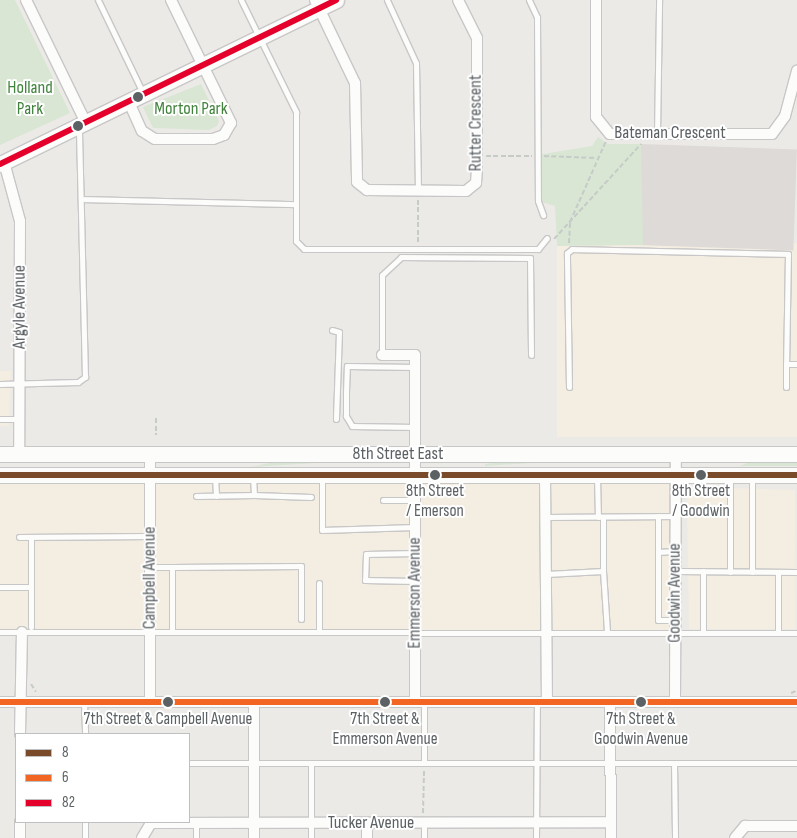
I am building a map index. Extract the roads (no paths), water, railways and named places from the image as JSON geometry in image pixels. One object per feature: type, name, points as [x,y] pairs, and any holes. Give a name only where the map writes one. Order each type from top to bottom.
[{"type":"main road","points":[[2,163],[258,38],[317,4],[336,0]]},
{"type":"main road","name":"8th Street East","points":[[0,454],[797,454]]},
{"type":"main road","name":"8th Street East","points":[[0,475],[797,475]]},
{"type":"street","points":[[26,0],[81,123]]},
{"type":"street","points":[[128,100],[142,131],[155,139],[224,135],[231,123],[201,65],[171,0]]},
{"type":"street","name":"Rutter Crescent","points":[[317,4],[355,83],[357,182],[367,190],[418,193],[466,190],[476,183],[477,38],[458,0]]},
{"type":"street","name":"Bateman Crescent","points":[[596,0],[599,126],[610,134],[772,134],[785,116],[797,71]]},
{"type":"street","name":"Argyle Avenue","points":[[2,163],[20,221],[19,454]]},
{"type":"street","points":[[382,355],[415,355],[415,367]]},
{"type":"street","name":"Emmerson Avenue","points":[[415,367],[415,632],[419,702]]},
{"type":"street","name":"Campbell Avenue","points":[[150,454],[150,702]]},
{"type":"street","name":"Goodwin Avenue","points":[[676,454],[676,702]]},
{"type":"street","points":[[542,702],[546,632],[545,476]]},
{"type":"street","points":[[20,733],[26,629]]},
{"type":"street","points":[[0,702],[797,702]]},
{"type":"street","points":[[254,702],[254,838]]},
{"type":"street","points":[[610,702],[611,838]]},
{"type":"street","name":"Tucker Avenue","points":[[142,838],[151,823],[368,823],[424,819],[611,822]]},
{"type":"street","points":[[20,823],[20,838]]},
{"type":"street","points":[[368,823],[368,838]]},
{"type":"street","points":[[735,838],[745,826],[797,826]]},
{"type":"lane","points":[[98,0],[143,94]]},
{"type":"lane","points":[[241,0],[296,112],[296,241],[304,249],[538,249],[547,238]]},
{"type":"lane","points":[[386,0],[416,63],[418,193]]},
{"type":"lane","points":[[529,0],[537,16],[538,201],[543,215]]},
{"type":"lane","points":[[657,134],[658,0]]},
{"type":"lane","points":[[0,384],[78,382],[85,377],[83,134],[81,123]]},
{"type":"lane","points":[[84,199],[296,204]]},
{"type":"lane","points":[[569,387],[567,253],[582,249],[773,250],[788,254],[786,387]]},
{"type":"lane","points":[[382,355],[382,275],[401,257],[530,258],[531,355]]},
{"type":"lane","points":[[332,330],[339,332],[336,420]]},
{"type":"lane","points":[[786,364],[797,364]]},
{"type":"lane","points":[[415,367],[347,366],[346,416],[352,426],[416,427]]},
{"type":"lane","points":[[0,419],[20,419]]},
{"type":"lane","points":[[215,474],[216,496]]},
{"type":"lane","points":[[253,474],[254,495]]},
{"type":"lane","points":[[322,474],[322,530],[416,527]]},
{"type":"lane","points":[[597,475],[607,632]]},
{"type":"lane","points":[[730,475],[730,572]]},
{"type":"lane","points":[[752,475],[752,572]]},
{"type":"lane","points":[[196,496],[311,496]]},
{"type":"lane","points":[[383,500],[416,500]]},
{"type":"lane","points":[[658,516],[658,632]]},
{"type":"lane","points":[[546,517],[676,516]]},
{"type":"lane","points":[[20,537],[150,536]]},
{"type":"lane","points":[[26,629],[31,587],[31,537]]},
{"type":"lane","points":[[658,552],[676,552]]},
{"type":"lane","points":[[415,581],[365,580],[366,554],[416,553]]},
{"type":"lane","points":[[150,567],[301,566],[301,619]]},
{"type":"lane","points":[[172,567],[172,632]]},
{"type":"lane","points":[[546,574],[603,571]]},
{"type":"lane","points":[[675,571],[797,572]]},
{"type":"lane","points":[[703,572],[703,633]]},
{"type":"lane","points":[[778,572],[778,632]]},
{"type":"lane","points":[[319,583],[319,632]]},
{"type":"lane","points":[[0,587],[31,587]]},
{"type":"lane","points":[[658,620],[675,620]]},
{"type":"lane","points":[[0,632],[26,629],[150,632],[797,633]]},
{"type":"lane","points":[[84,702],[85,733]]},
{"type":"lane","points":[[419,702],[424,763]]},
{"type":"lane","points":[[536,838],[535,764],[542,702]]},
{"type":"lane","points":[[190,763],[797,763]]},
{"type":"lane","points":[[311,763],[311,838]]},
{"type":"lane","points":[[674,763],[675,838]]},
{"type":"lane","points":[[424,819],[424,838]]},
{"type":"lane","points":[[85,823],[85,838]]},
{"type":"lane","points":[[196,823],[196,838]]},
{"type":"place","name":"8th Street / Emerson","points":[[435,475]]},
{"type":"place","name":"8th Street / Goodwin","points":[[701,475]]},
{"type":"place","name":"7th Street & Campbell Avenue","points":[[168,702]]},
{"type":"place","name":"7th Street & Emmerson Avenue","points":[[385,702]]},
{"type":"place","name":"7th Street & Goodwin Avenue","points":[[641,702]]},
{"type":"park label","name":"Holland Park","points":[[30,99]]},
{"type":"park label","name":"Morton Park","points":[[191,109]]}]
